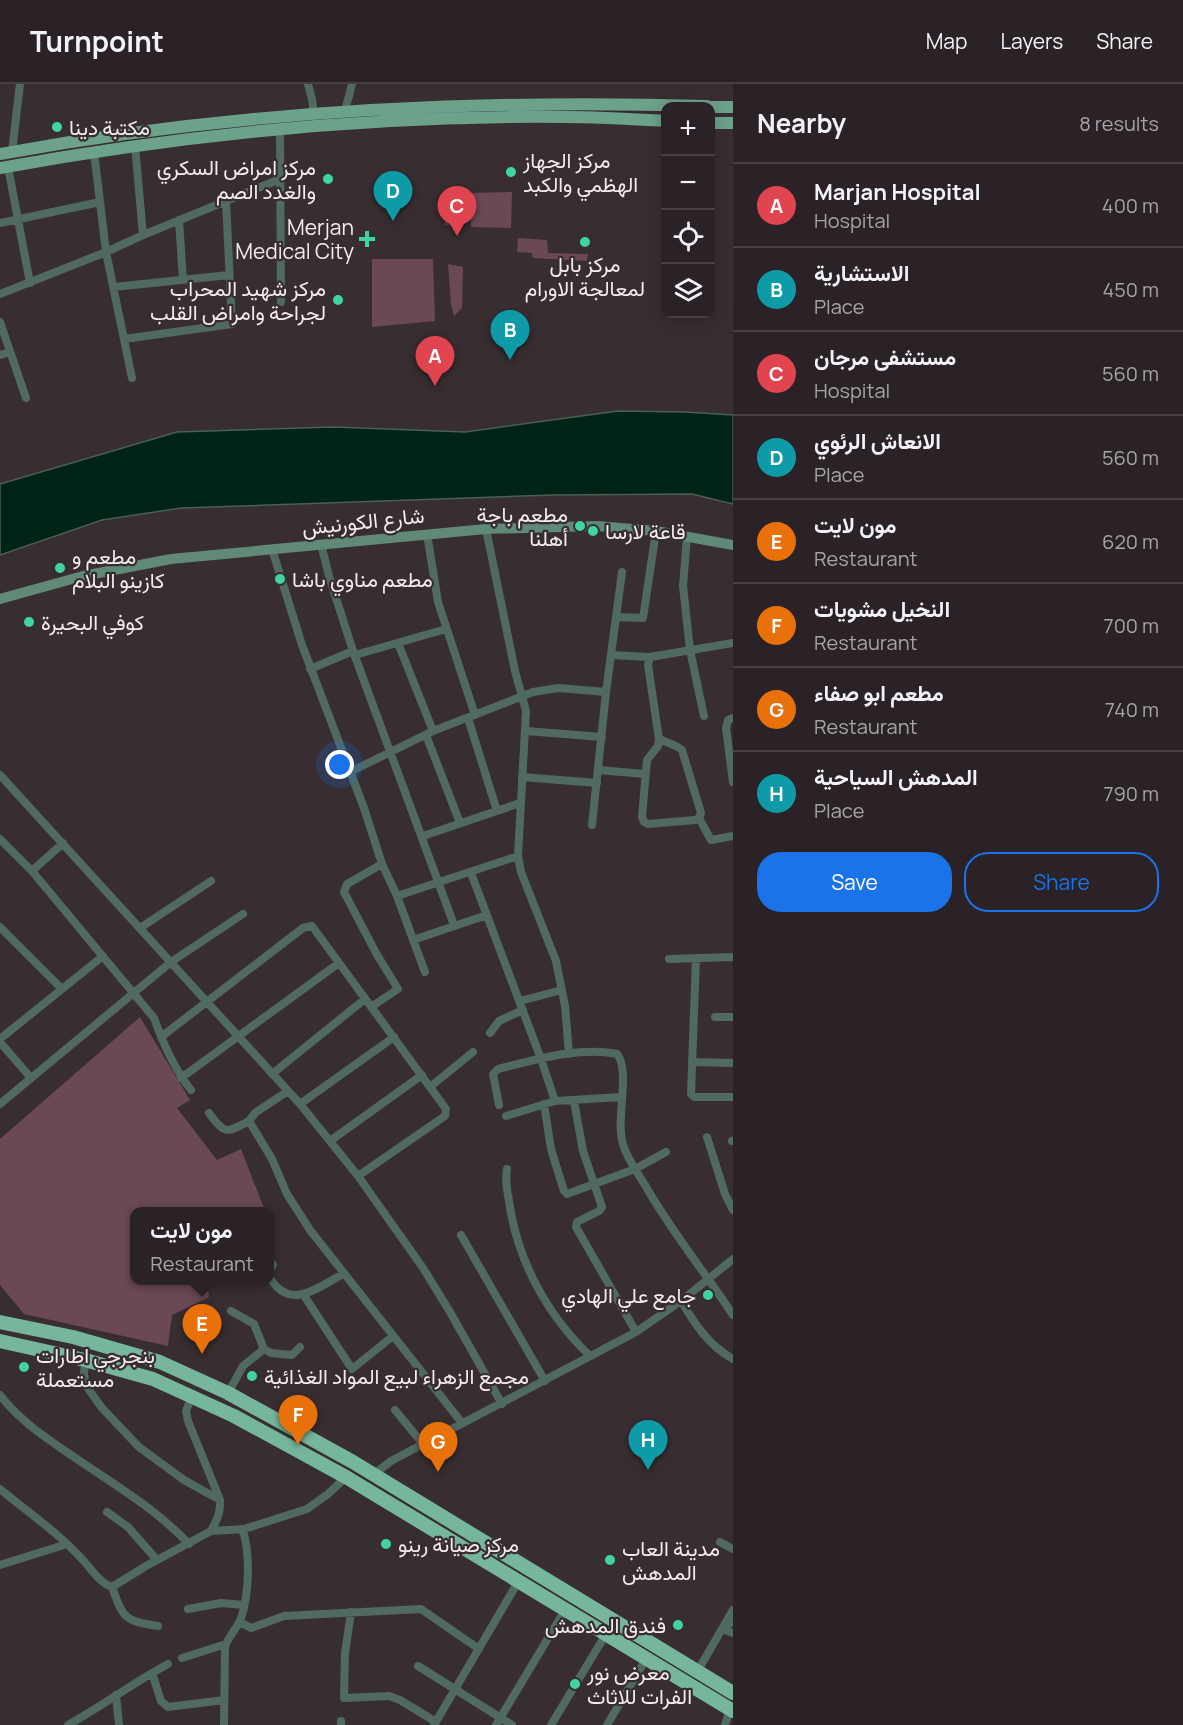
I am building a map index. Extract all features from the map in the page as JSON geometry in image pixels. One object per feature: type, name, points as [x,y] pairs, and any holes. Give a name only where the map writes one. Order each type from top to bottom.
[{"type":"highway","points":[[0,1322],[73,1337],[160,1362],[228,1393],[372,1475],[733,1693]]},
{"type":"highway","points":[[0,1341],[85,1360],[153,1379],[234,1416],[346,1477],[732,1710]]},
{"type":"highway","points":[[153,1379],[160,1378],[164,1372],[160,1362]]},
{"type":"highway","points":[[192,1396],[191,1386],[199,1380]]},
{"type":"main road","points":[[6,153],[186,126],[345,111],[661,105]]},
{"type":"main road","points":[[715,107],[733,107]]},
{"type":"main road","points":[[4,168],[135,146],[280,129],[468,119],[566,117],[661,121]]},
{"type":"main road","points":[[715,123],[733,123]]},
{"type":"street","points":[[6,153],[20,84]]},
{"type":"street","points":[[308,84],[314,114]]},
{"type":"street","points":[[345,111],[352,84]]},
{"type":"street","points":[[280,129],[281,302]]},
{"type":"street","points":[[135,146],[143,235]]},
{"type":"street","points":[[94,152],[106,252],[132,378]]},
{"type":"street","points":[[4,168],[18,220],[30,283]]},
{"type":"street","points":[[0,294],[280,179]]},
{"type":"street","points":[[124,339],[232,324],[226,201]]},
{"type":"street","points":[[0,223],[100,202]]},
{"type":"street","points":[[179,220],[183,280]]},
{"type":"street","points":[[114,287],[230,275]]},
{"type":"street","points":[[0,322],[26,398]]},
{"type":"street","points":[[0,355],[10,352]]},
{"type":"street","name":"شارع الكورنيش","points":[[0,599],[83,576],[171,559],[486,529],[597,526],[656,531],[733,544]]},
{"type":"street","points":[[486,529],[515,671],[526,711],[518,856],[521,872],[556,961],[562,990],[569,1054]]},
{"type":"street","points":[[616,617],[643,618],[656,531]]},
{"type":"street","points":[[427,534],[434,585],[497,811]]},
{"type":"street","points":[[687,536],[683,586],[690,650],[704,716]]},
{"type":"street","points":[[321,544],[354,653],[454,925]]},
{"type":"street","points":[[272,549],[310,669],[350,772],[382,864],[397,896],[425,972]]},
{"type":"street","points":[[592,825],[622,572]]},
{"type":"street","points":[[310,669],[354,653],[446,629]]},
{"type":"street","points":[[398,643],[460,823]]},
{"type":"street","points":[[611,655],[650,657],[733,643]]},
{"type":"street","points":[[650,657],[648,665],[659,739],[658,746],[647,760],[642,817],[648,824],[699,818]]},
{"type":"street","points":[[350,772],[430,733],[539,691],[558,688],[606,692]]},
{"type":"street","points":[[733,718],[728,720],[726,728],[733,782]]},
{"type":"street","points":[[526,731],[602,737]]},
{"type":"street","points":[[659,739],[682,750],[701,813],[699,818],[711,840],[733,836]]},
{"type":"street","points":[[598,770],[645,774]]},
{"type":"street","points":[[0,775],[300,1104],[358,1176],[423,1268],[502,1404]]},
{"type":"street","points":[[522,777],[597,783]]},
{"type":"street","points":[[423,836],[520,803]]},
{"type":"street","points":[[0,838],[32,871],[154,1017],[181,1078],[191,1090]]},
{"type":"street","points":[[32,871],[63,843]]},
{"type":"street","points":[[397,896],[518,856]]},
{"type":"street","points":[[370,1007],[397,991],[398,986],[376,953],[344,892],[347,884],[382,864]]},
{"type":"street","points":[[471,873],[555,1101]]},
{"type":"street","points":[[140,927],[211,881]]},
{"type":"street","points":[[0,1104],[171,962],[243,914]]},
{"type":"street","points":[[413,940],[487,915]]},
{"type":"street","points":[[161,1037],[308,926],[312,926],[446,1108],[445,1116],[358,1176]]},
{"type":"street","points":[[0,927],[61,988]]},
{"type":"street","points":[[31,1078],[0,1040],[103,956]]},
{"type":"street","points":[[669,959],[733,957]]},
{"type":"street","points":[[696,958],[691,1094],[733,1097]]},
{"type":"street","points":[[181,1078],[339,963]]},
{"type":"street","points":[[520,1001],[562,990]]},
{"type":"street","points":[[272,1074],[366,999]]},
{"type":"street","points":[[490,1033],[499,1021],[523,1010]]},
{"type":"street","points":[[715,1017],[733,1017]]},
{"type":"street","points":[[300,1104],[394,1038]]},
{"type":"street","points":[[430,1087],[473,1052]]},
{"type":"street","points":[[499,1105],[493,1074],[498,1069],[569,1054],[608,1052],[617,1054],[621,1059],[620,1134],[623,1146],[669,1226],[733,1315]]},
{"type":"street","points":[[692,1062],[733,1063]]},
{"type":"street","points":[[330,1141],[422,1075]]},
{"type":"street","points":[[209,1113],[220,1129],[231,1130],[249,1121],[255,1113],[288,1091]]},
{"type":"street","points":[[506,1116],[555,1101],[622,1097]]},
{"type":"street","points":[[574,1101],[583,1151],[602,1207],[599,1211],[578,1222],[576,1227],[636,1332]]},
{"type":"street","points":[[544,1104],[551,1149],[564,1191],[567,1194],[635,1169],[666,1152]]},
{"type":"street","points":[[249,1121],[272,1159],[287,1194],[310,1230],[462,1423]]},
{"type":"street","points":[[707,1137],[725,1194],[733,1210]]},
{"type":"street","points":[[507,1169],[506,1188],[510,1212],[522,1257],[534,1282],[562,1326],[590,1356]]},
{"type":"street","points":[[461,1235],[544,1381]]},
{"type":"street","points":[[372,1475],[391,1461],[636,1332],[681,1301],[733,1259]]},
{"type":"street","points":[[274,1284],[280,1292],[290,1296],[303,1294],[343,1274]]},
{"type":"street","points":[[303,1294],[352,1369],[393,1336]]},
{"type":"street","points":[[681,1301],[711,1345],[733,1359]]},
{"type":"street","points":[[231,1311],[254,1324],[264,1349],[271,1353],[292,1355],[300,1347]]},
{"type":"street","points":[[228,1393],[243,1366],[264,1349]]},
{"type":"street","points":[[85,1360],[84,1375],[87,1387],[102,1408],[139,1447],[184,1480],[220,1500]]},
{"type":"street","points":[[0,1395],[34,1430],[144,1504],[189,1544]]},
{"type":"street","points":[[192,1396],[186,1411],[188,1421],[220,1500],[221,1510],[211,1531]]},
{"type":"street","points":[[395,1410],[423,1444]]},
{"type":"street","points":[[1,1491],[42,1521],[106,1586],[112,1587],[211,1531],[242,1529],[316,1504],[346,1477]]},
{"type":"street","points":[[107,1512],[128,1527],[157,1560]]},
{"type":"street","points":[[224,1725],[226,1644],[240,1622],[246,1593],[247,1548],[242,1529]]},
{"type":"street","points":[[720,1542],[733,1550]]},
{"type":"street","points":[[0,1565],[67,1544]]},
{"type":"street","points":[[351,1612],[345,1653],[344,1698],[389,1695],[435,1724],[518,1582]]},
{"type":"street","points":[[112,1587],[120,1610],[128,1618],[137,1623],[158,1626]]},
{"type":"street","points":[[188,1609],[220,1603],[244,1605]]},
{"type":"street","points":[[240,1622],[251,1628],[284,1616],[421,1609],[479,1649]]},
{"type":"street","points":[[498,1721],[565,1610]]},
{"type":"street","points":[[697,1672],[733,1610]]},
{"type":"street","points":[[723,1629],[733,1622]]},
{"type":"street","points":[[723,1629],[733,1634]]},
{"type":"street","points":[[551,1725],[606,1634]]},
{"type":"street","points":[[182,1658],[226,1644]]},
{"type":"street","points":[[607,1725],[646,1659]]},
{"type":"street","points":[[68,1725],[168,1664]]},
{"type":"street","points":[[418,1666],[455,1689],[498,1721],[512,1725]]},
{"type":"street","points":[[152,1673],[161,1701],[168,1707],[224,1700]]},
{"type":"street","points":[[116,1695],[118,1725]]},
{"type":"street","points":[[725,1725],[732,1710]]},
{"type":"shaded area","points":[[512,192],[511,228],[471,227],[471,193]]},
{"type":"shaded area","points":[[461,193],[460,226],[445,225],[444,194]]},
{"type":"shaded area","points":[[518,238],[547,240],[548,253],[588,254],[587,261],[533,258],[532,253],[517,252]]},
{"type":"shaded area","points":[[372,259],[433,259],[435,321],[372,327]]},
{"type":"shaded area","points":[[448,264],[463,267],[462,308],[454,316],[451,304]]},
{"type":"shaded area","points":[[618,411],[733,415],[733,504],[692,494],[553,495],[181,508],[102,520],[0,555],[0,484],[177,432],[334,427],[465,432]]},
{"type":"shaded area","points":[[140,1017],[190,1100],[177,1108],[217,1160],[241,1149],[263,1207],[130,1207],[130,1285],[208,1285],[209,1297],[172,1315],[168,1346],[24,1314],[0,1285],[0,1139]]},
{"type":"place","name":"مكتبة دينا","points":[[57,127]]},
{"type":"place","name":"مركز الجهاز الهظمي والكبد","points":[[511,172]]},
{"type":"place","name":"مركز امراض السكري والغدد الصم","points":[[328,179]]},
{"type":"place","name":"الانعاش الرئوي","points":[[393,221]]},
{"type":"place","name":"مستشفى مرجان","points":[[457,236]]},
{"type":"place","name":"Merjan Medical City","points":[[367,239]]},
{"type":"place","name":"مركز بابل لمعالجة الاورام","points":[[585,242]]},
{"type":"place","name":"مركز شهيد المحراب لجراحة وامراض القلب","points":[[338,300]]},
{"type":"place","name":"الاستشارية","points":[[510,360]]},
{"type":"place","name":"Marjan Hospital","points":[[435,386]]},
{"type":"place","name":"مطعم باجة أهلنا","points":[[580,526]]},
{"type":"place","name":"قاعة لارسا","points":[[593,531]]},
{"type":"place","name":"مطعم و كازينو البلام","points":[[60,568]]},
{"type":"place","name":"مطعم مناوي باشا","points":[[280,579]]},
{"type":"place","name":"كوفي البحيرة","points":[[29,622]]},
{"type":"place","name":"جامع علي الهادي","points":[[708,1295]]},
{"type":"place","name":"مون لايت","points":[[202,1354]]},
{"type":"place","name":"بنجرجي اطارات مستعملة","points":[[24,1367]]},
{"type":"place","name":"مجمع الزهراء لبيع المواد الغذائية","points":[[252,1376]]},
{"type":"place","name":"النخيل مشويات","points":[[298,1445]]},
{"type":"place","name":"المدهش السياحية","points":[[648,1470]]},
{"type":"place","name":"مطعم ابو صفاء","points":[[438,1472]]},
{"type":"place","name":"مركز صيانة رينو","points":[[386,1544]]},
{"type":"place","name":"مدينة العاب المدهش","points":[[610,1560]]},
{"type":"place","name":"فندق المدهش","points":[[678,1625]]},
{"type":"place","name":"معرض نور الفرات للاثاث","points":[[575,1684]]}]
